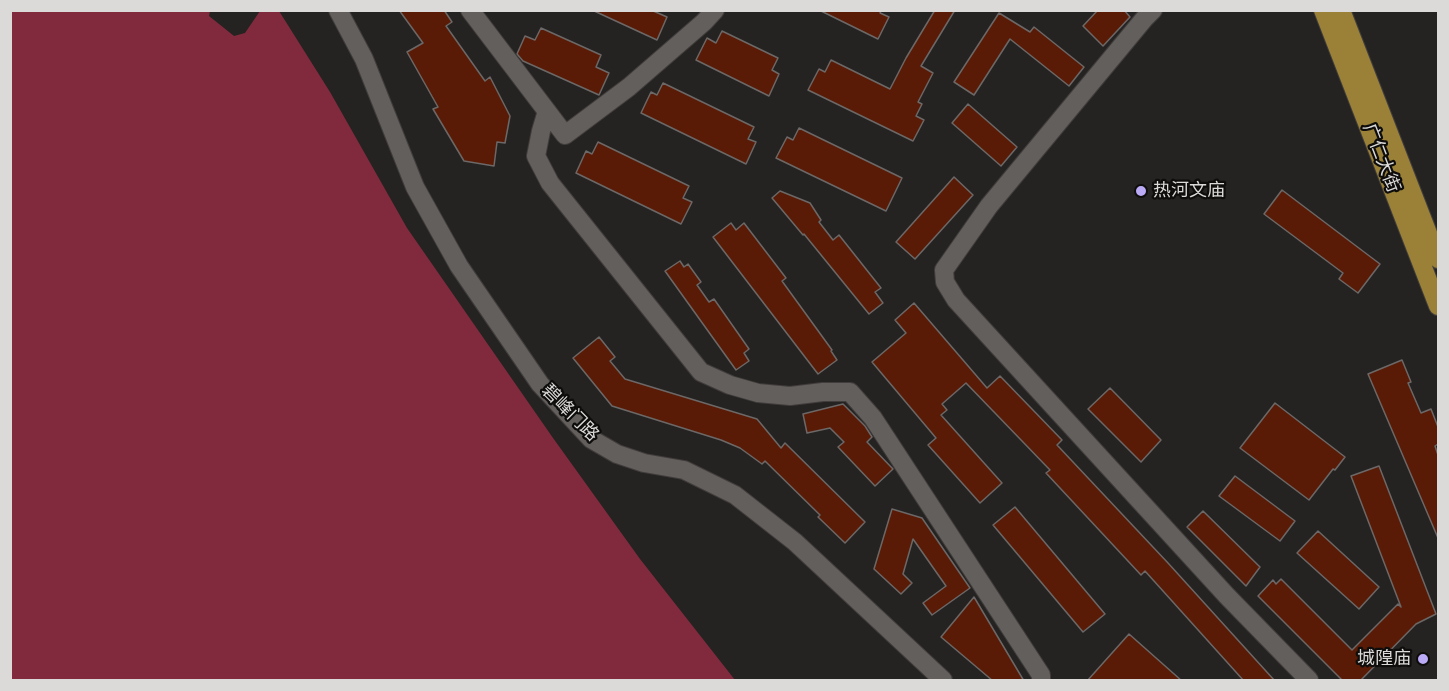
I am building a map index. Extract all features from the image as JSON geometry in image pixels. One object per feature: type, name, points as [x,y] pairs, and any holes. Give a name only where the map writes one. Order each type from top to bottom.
[{"type":"main road","name":"广仁大街","points":[[1323,10],[1438,306]]},
{"type":"main road","name":"广仁大街","points":[[1341,10],[1438,259]]},
{"type":"street","name":"碧峰门路","points":[[338,10],[364,59],[415,188],[459,266],[540,384],[591,439],[617,454],[644,464],[684,470],[735,495],[795,542],[943,681]]},
{"type":"street","points":[[471,10],[565,135],[629,87],[715,10]]},
{"type":"street","points":[[1153,10],[988,206],[944,270],[945,282],[956,300],[1227,596],[1309,681]]},
{"type":"street","points":[[547,111],[536,156],[550,183],[701,372],[730,385],[758,393],[790,396],[850,392],[873,418],[1041,675],[1041,681]]},
{"type":"shaded area","points":[[10,11],[210,11],[209,16],[234,36],[245,33],[260,11],[279,11],[330,92],[407,228],[640,559],[735,680],[11,680]]},
{"type":"building","points":[[399,10],[444,10],[452,22],[446,26],[485,81],[490,77],[510,116],[505,143],[497,142],[494,166],[464,161],[433,109],[438,107],[407,52],[423,43]]},
{"type":"building","points":[[592,10],[651,10],[667,17],[657,40]]},
{"type":"building","points":[[819,10],[882,10],[880,13],[889,17],[878,39]]},
{"type":"building","points":[[935,10],[955,10],[921,66],[933,73],[918,102],[922,104],[916,116],[924,120],[913,141],[808,90],[819,69],[825,72],[831,60],[890,89]]},
{"type":"building","points":[[1098,10],[1124,10],[1130,17],[1103,46],[1083,26]]},
{"type":"building","points":[[999,13],[1030,32],[1034,27],[1084,67],[1069,86],[1010,39],[974,95],[954,82]]},
{"type":"building","points":[[541,28],[601,55],[596,67],[609,73],[599,95],[523,61],[517,54],[525,36],[535,40]]},
{"type":"building","points":[[722,31],[778,58],[772,70],[779,74],[769,96],[696,60],[707,38],[716,43]]},
{"type":"building","points":[[663,83],[754,127],[748,139],[756,142],[746,164],[641,113],[651,92],[657,95]]},
{"type":"building","points":[[968,104],[1017,147],[1001,166],[952,123]]},
{"type":"building","points":[[799,128],[902,178],[886,211],[776,158],[787,137],[793,140]]},
{"type":"building","points":[[598,142],[689,186],[683,198],[692,202],[681,224],[576,173],[586,151],[592,154]]},
{"type":"building","points":[[954,177],[973,195],[915,259],[896,242]]},
{"type":"building","points":[[1282,190],[1380,264],[1358,293],[1339,279],[1343,273],[1264,214]]},
{"type":"building","points":[[780,191],[810,203],[821,220],[819,222],[833,240],[839,235],[881,288],[875,292],[883,303],[869,314],[772,198]]},
{"type":"building","points":[[731,223],[736,230],[744,223],[786,278],[782,281],[832,350],[837,360],[818,374],[713,237]]},
{"type":"building","points":[[680,261],[684,267],[688,264],[701,282],[697,285],[709,302],[714,299],[749,349],[744,353],[749,361],[736,370],[665,271]]},
{"type":"building","points":[[914,303],[987,388],[1000,376],[1062,440],[1057,445],[1275,681],[1244,681],[1145,571],[1141,575],[1046,473],[1050,470],[966,383],[942,404],[947,410],[941,415],[1002,483],[980,503],[928,445],[936,438],[872,362],[906,333],[895,320]]},
{"type":"building","points":[[599,337],[615,357],[610,361],[625,379],[757,419],[781,448],[785,443],[865,522],[845,543],[765,461],[762,464],[740,448],[721,440],[612,406],[573,358]]},
{"type":"building","points":[[1402,360],[1411,382],[1408,383],[1421,413],[1431,409],[1438,427],[1438,444],[1435,446],[1438,455],[1438,538],[1368,374]]},
{"type":"building","points":[[1110,388],[1161,440],[1141,462],[1088,409]]},
{"type":"building","points":[[1275,403],[1345,457],[1309,500],[1240,448]]},
{"type":"building","points":[[843,404],[865,426],[872,437],[867,442],[893,469],[875,486],[838,447],[844,442],[830,428],[807,433],[803,414]]},
{"type":"building","points":[[1379,466],[1436,614],[1416,624],[1360,681],[1343,681],[1258,596],[1273,580],[1276,584],[1281,579],[1352,650],[1398,604],[1401,607],[1351,476]]},
{"type":"building","points":[[1235,476],[1295,521],[1280,541],[1219,496]]},
{"type":"building","points":[[1015,507],[1105,614],[1083,632],[993,525]]},
{"type":"building","points":[[892,509],[922,518],[970,588],[932,615],[923,603],[946,586],[913,539],[903,574],[912,583],[901,594],[874,569]]},
{"type":"building","points":[[1203,511],[1260,567],[1246,586],[1187,527]]},
{"type":"building","points":[[1318,531],[1379,587],[1359,609],[1297,553]]},
{"type":"building","points":[[974,597],[1024,681],[993,681],[941,637]]},
{"type":"building","points":[[1129,634],[1182,681],[1087,681]]},
{"type":"place","name":"热河文庙","points":[[1141,191]]},
{"type":"place","name":"城隍庙","points":[[1423,659]]}]
